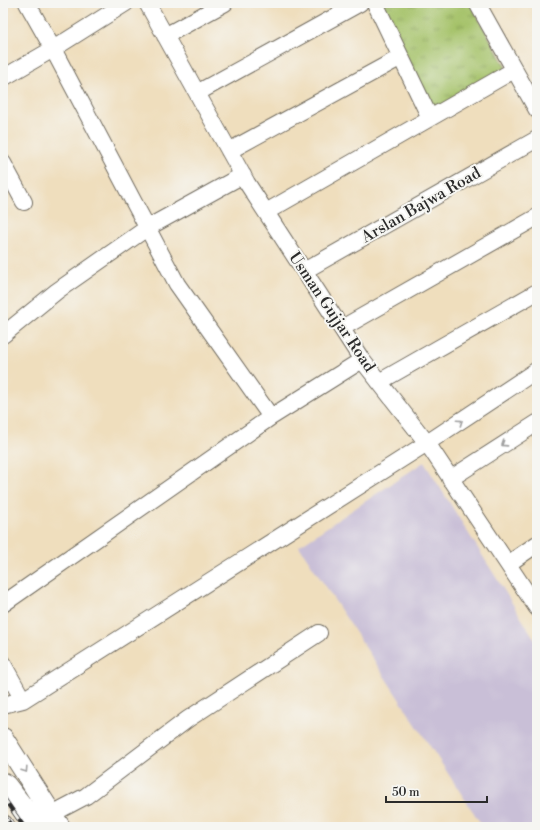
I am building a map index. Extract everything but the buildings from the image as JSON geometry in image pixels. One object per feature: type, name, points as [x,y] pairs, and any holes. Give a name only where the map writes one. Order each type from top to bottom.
[{"type":"main road","points":[[3,738],[50,823]]},
{"type":"main road","points":[[3,783],[50,823]]},
{"type":"street","points":[[27,3],[53,49],[177,284],[271,417]]},
{"type":"street","points":[[3,78],[53,49],[126,3]]},
{"type":"street","name":"Usman Gujjar Road","points":[[147,3],[243,175],[304,271],[362,360],[428,444],[537,608]]},
{"type":"street","points":[[165,36],[225,3]]},
{"type":"street","points":[[197,93],[360,3]]},
{"type":"street","points":[[375,3],[430,118]]},
{"type":"street","points":[[477,3],[537,110]]},
{"type":"street","points":[[229,151],[401,57]]},
{"type":"street","points":[[266,212],[514,70]]},
{"type":"street","name":"Arslan Bajwa Road","points":[[304,271],[537,139]]},
{"type":"street","points":[[3,163],[24,202]]},
{"type":"street","points":[[3,335],[57,291],[147,228],[243,175]]},
{"type":"street","points":[[342,328],[537,217]]},
{"type":"street","points":[[379,382],[537,292]]},
{"type":"street","points":[[3,604],[271,417],[362,360]]},
{"type":"street","points":[[3,705],[24,700],[428,444],[537,370]]},
{"type":"street","points":[[450,479],[537,423]]},
{"type":"street","points":[[508,564],[537,544]]},
{"type":"street","points":[[50,823],[188,719],[319,633]]},
{"type":"street","points":[[3,664],[24,700]]},
{"type":"shaded area","points":[[424,462],[537,643],[537,824],[533,827],[483,827],[299,546]]},
{"type":"green space","points":[[382,3],[470,3],[506,68],[432,112]]},
{"type":"railway","points":[[3,797],[24,827]]},
{"type":"railway","points":[[3,814],[12,827]]}]
